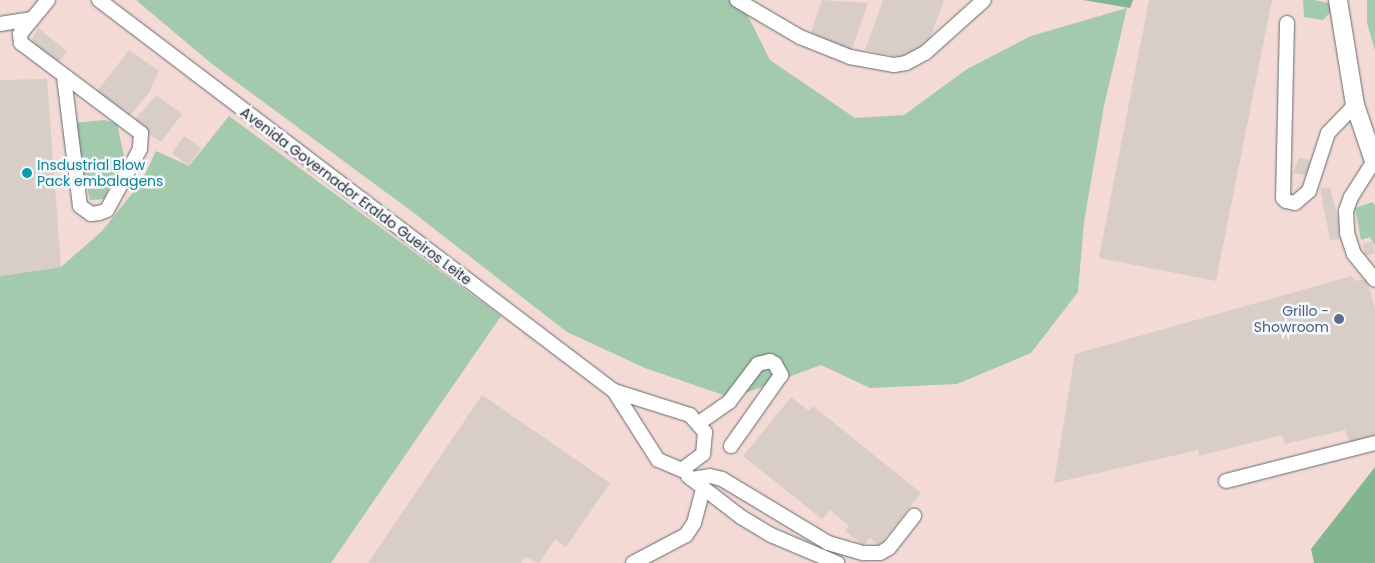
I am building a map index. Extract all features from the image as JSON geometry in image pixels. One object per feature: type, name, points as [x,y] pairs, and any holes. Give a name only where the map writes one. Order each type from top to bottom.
[{"type":"main road","points":[[1338,0],[1355,105],[1375,163]]},
{"type":"street","points":[[48,0],[20,34],[21,44],[141,133],[140,149],[107,210],[100,213],[91,214],[80,206],[64,77]]},
{"type":"street","name":"Avenida Governador Eraldo Gueiros Leite","points":[[99,0],[614,390],[690,415],[699,423]]},
{"type":"street","points":[[737,0],[800,37],[850,58],[894,65],[906,63],[925,53],[984,0]]},
{"type":"street","points":[[0,24],[31,19]]},
{"type":"street","points":[[1287,23],[1283,198],[1286,201],[1295,203],[1309,191],[1328,133],[1355,105]]},
{"type":"street","points":[[1375,163],[1351,197],[1346,211],[1347,233],[1354,254],[1375,280]]},
{"type":"street","points":[[687,474],[703,454],[705,432],[699,423],[728,402],[758,364],[770,361],[775,364],[781,375],[731,446]]},
{"type":"street","name":"Avenida Governador Eraldo Gueiros Leite","points":[[614,390],[653,454],[663,463],[687,474]]},
{"type":"street","points":[[1226,481],[1375,443]]},
{"type":"street","points":[[687,474],[702,489],[771,535],[837,563]]},
{"type":"street","points":[[687,474],[710,476],[722,480],[828,543],[864,553],[880,553],[889,548],[914,516]]},
{"type":"street","points":[[634,563],[686,534],[694,523],[702,489]]},
{"type":"shaded area","points":[[0,0],[1375,0],[1375,563],[0,563]]},
{"type":"green space","points":[[136,0],[740,0],[770,60],[855,118],[904,115],[967,69],[1031,36],[1127,8],[1104,106],[1084,222],[1078,292],[1031,353],[957,384],[870,388],[821,365],[732,398],[645,368],[567,332],[410,210],[212,64]]},
{"type":"green space","points":[[1083,0],[1133,0],[1130,8]]},
{"type":"green space","points":[[1303,0],[1314,0],[1337,5],[1323,20],[1304,17]]},
{"type":"green space","points":[[1367,0],[1375,0],[1375,50],[1367,23]]},
{"type":"green space","points":[[229,116],[501,316],[331,563],[0,563],[0,276],[61,267],[102,231],[142,181],[156,151],[189,166]]},
{"type":"green space","points":[[105,120],[117,124],[124,156],[104,199],[90,200],[72,123]]},
{"type":"green space","points":[[1373,202],[1375,206],[1375,246],[1370,237],[1361,240],[1355,208]]},
{"type":"green space","points":[[1375,467],[1375,563],[1314,563],[1311,549]]},
{"type":"building","points":[[822,0],[868,3],[851,52],[809,38]]},
{"type":"building","points":[[883,0],[944,0],[930,39],[909,59],[865,50]]},
{"type":"building","points":[[1149,0],[1272,0],[1216,281],[1099,258]]},
{"type":"building","points":[[38,28],[67,51],[57,65],[29,45]]},
{"type":"building","points":[[129,50],[159,71],[149,93],[126,120],[95,94]]},
{"type":"building","name":"Insdustrial Blow Pack embalagens","points":[[47,79],[61,267],[0,276],[0,80]]},
{"type":"building","points":[[156,95],[182,114],[161,142],[132,123]]},
{"type":"building","points":[[184,136],[201,148],[189,166],[172,153]]},
{"type":"building","points":[[1299,158],[1315,161],[1309,176],[1293,173]]},
{"type":"building","points":[[1330,187],[1343,239],[1330,240],[1320,188]]},
{"type":"building","points":[[1372,241],[1375,253],[1365,256],[1363,244]]},
{"type":"building","points":[[1352,276],[1355,281],[1366,279],[1375,308],[1375,440],[1351,446],[1345,430],[1285,444],[1282,435],[1199,456],[1198,450],[1054,483],[1075,354]]},
{"type":"building","points":[[482,395],[610,483],[566,547],[555,539],[539,563],[525,557],[521,563],[368,563]]},
{"type":"building","points":[[791,397],[809,411],[813,406],[921,493],[879,546],[870,538],[864,546],[845,531],[849,526],[830,510],[822,519],[743,456]]},
{"type":"place","name":"Insdustrial Blow Pack embalagens","points":[[27,173]]},
{"type":"place","name":"Grillo - Showroom","points":[[1339,319]]}]
